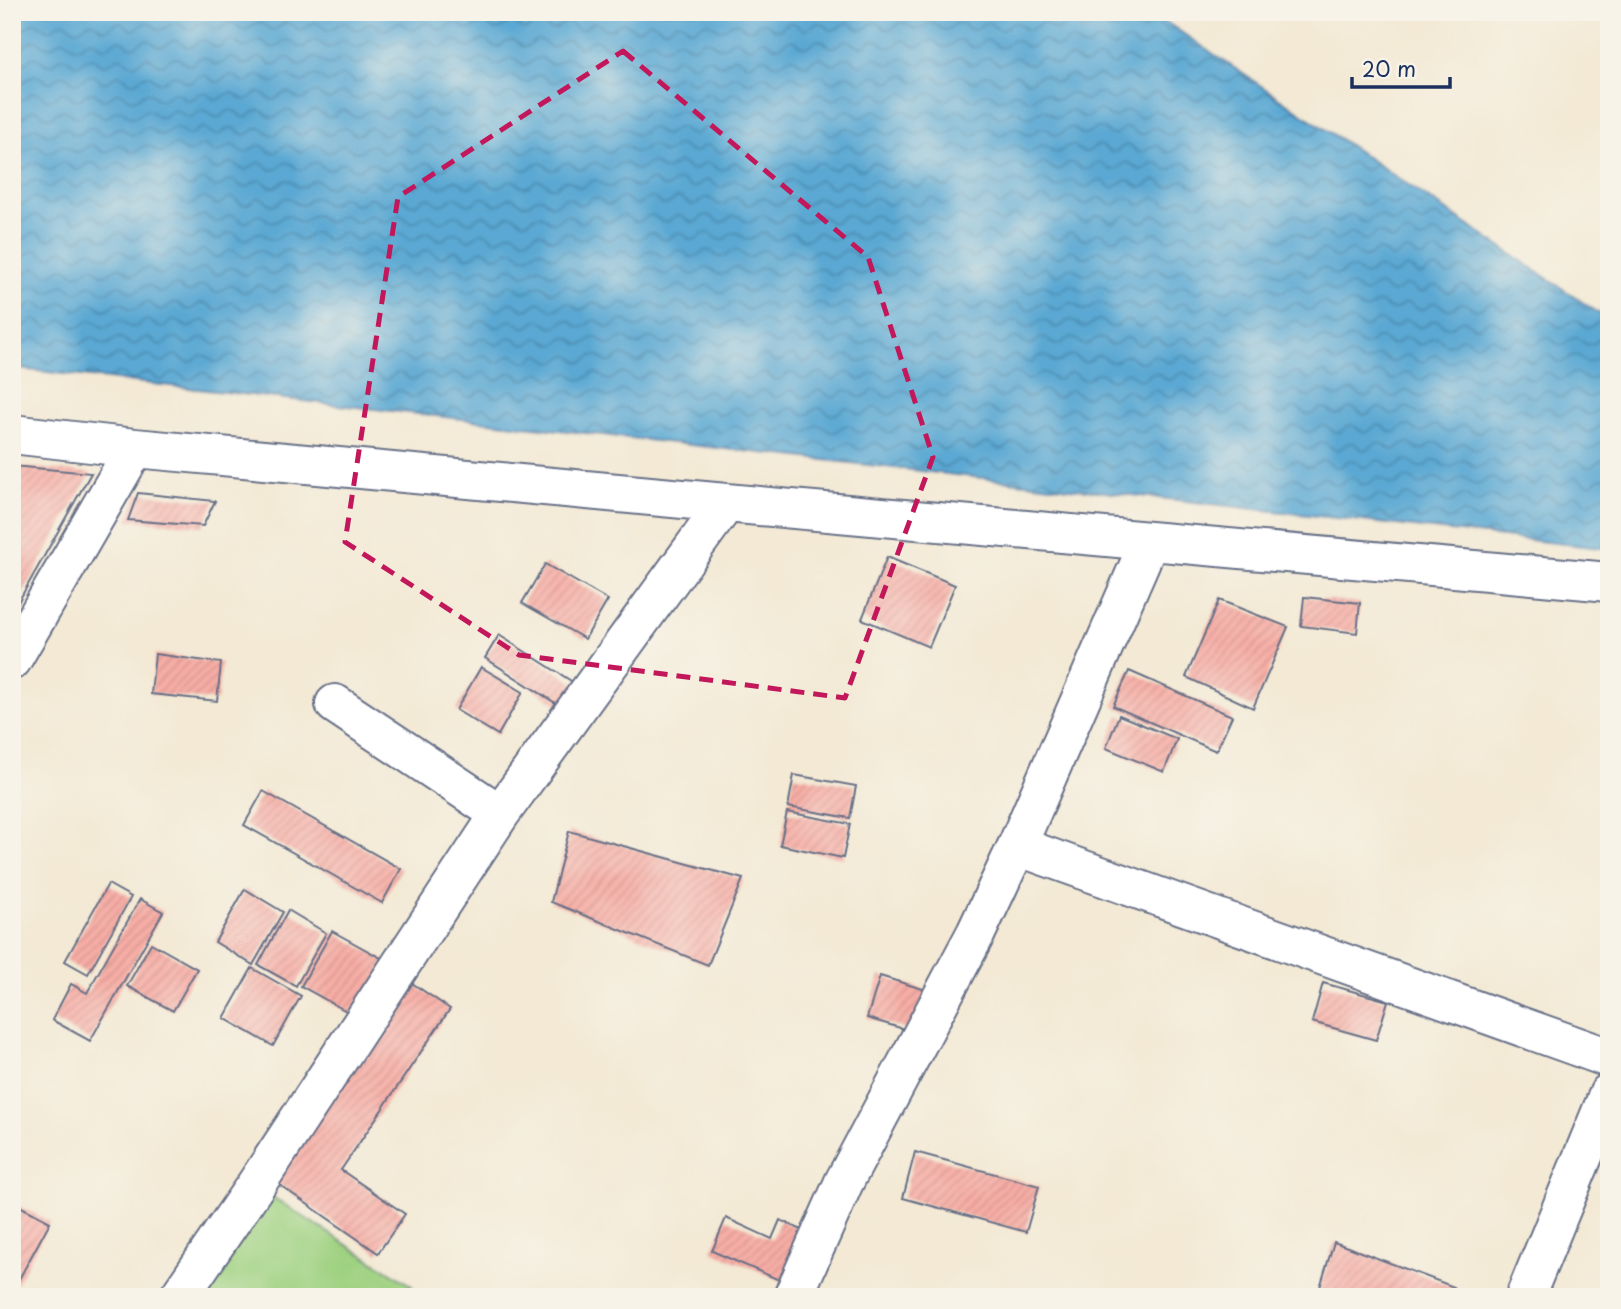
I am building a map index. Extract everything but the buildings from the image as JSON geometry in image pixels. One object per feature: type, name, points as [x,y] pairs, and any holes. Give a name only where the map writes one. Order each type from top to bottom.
[{"type":"street","points":[[12,434],[135,448],[726,503],[1609,582]]},
{"type":"street","points":[[12,660],[135,448]]},
{"type":"street","points":[[178,1297],[500,814],[726,503]]},
{"type":"street","points":[[793,1297],[844,1182],[976,933],[1017,846],[1149,542]]},
{"type":"street","points":[[335,704],[500,814]]},
{"type":"street","points":[[1017,846],[1609,1058]]},
{"type":"street","points":[[1525,1297],[1609,1093]]},
{"type":"highlighted area","points":[[623,51],[868,257],[933,457],[845,698],[519,655],[345,542],[398,197]]},
{"type":"green space","points":[[255,1186],[412,1286],[406,1297],[179,1297]]},
{"type":"water","points":[[12,12],[1151,12],[1609,320],[1609,549],[12,368]]}]
